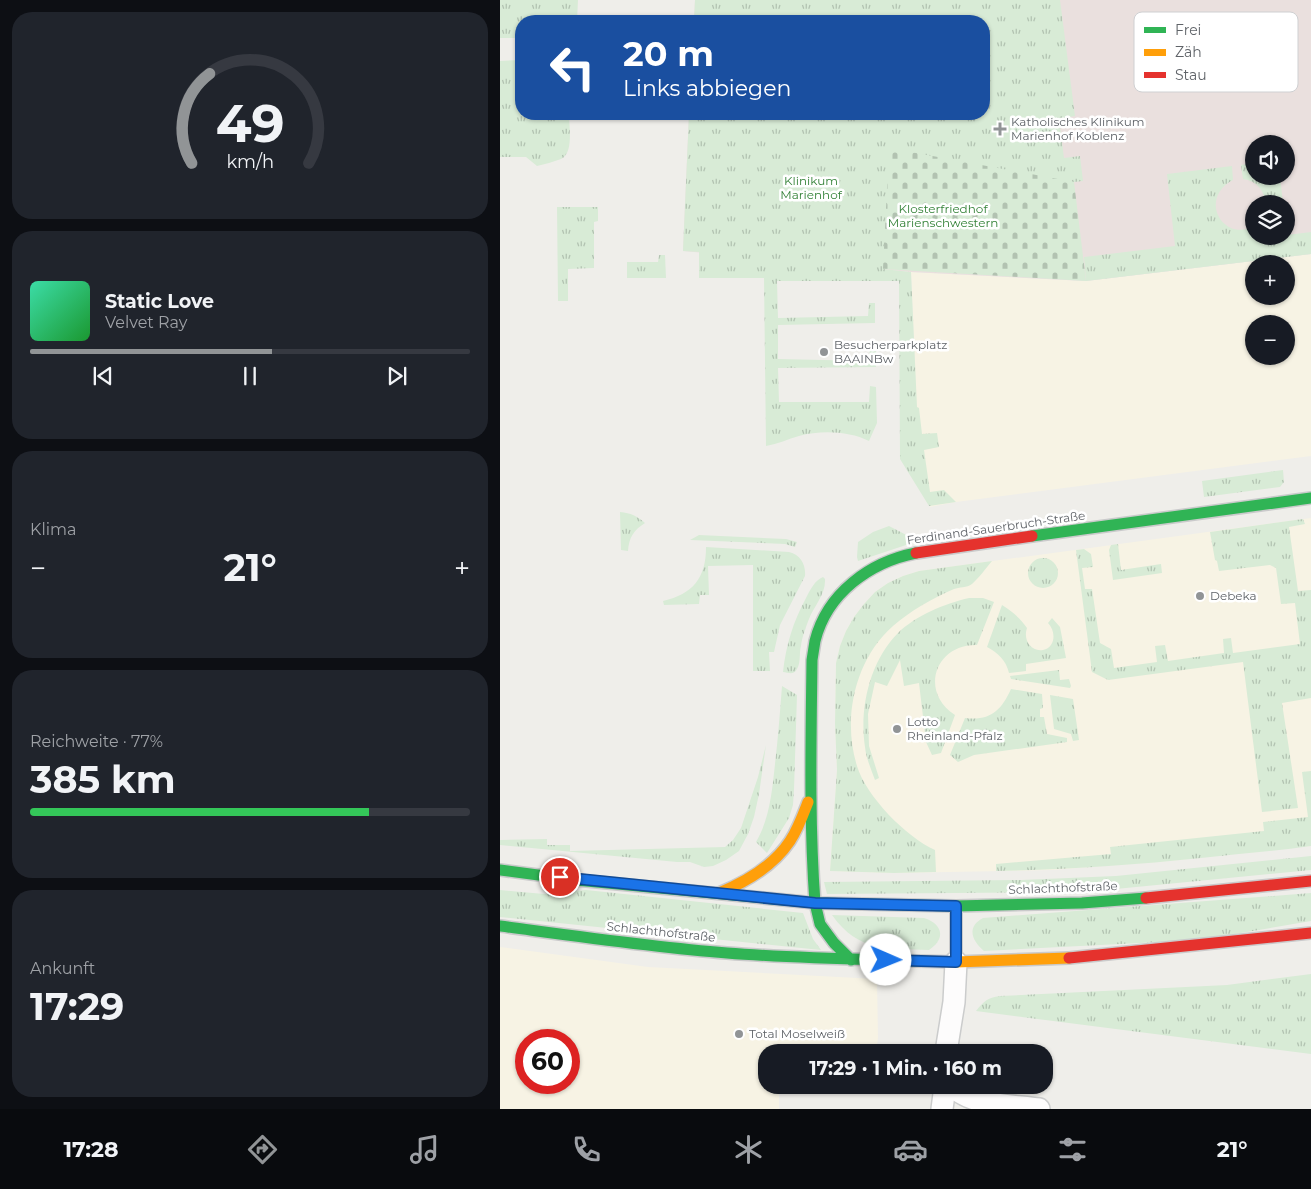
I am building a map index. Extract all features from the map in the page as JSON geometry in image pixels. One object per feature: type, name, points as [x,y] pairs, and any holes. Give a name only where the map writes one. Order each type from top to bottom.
[{"type":"main road","name":"Ferdinand-Sauerbruch-Straße","points":[[815,903],[811,794],[812,660],[816,640],[823,622],[842,594],[861,575],[887,561],[925,550],[1311,498]]},
{"type":"main road","name":"Ferdinand-Sauerbruch-Straße","points":[[719,893],[732,888],[758,872],[788,844],[800,823],[811,794]]},
{"type":"main road","name":"Schlachthofstraße","points":[[500,870],[576,880],[815,903],[956,906],[1082,903],[1311,881]]},
{"type":"main road","points":[[815,903],[820,924],[834,943],[851,960]]},
{"type":"main road","points":[[956,906],[956,962]]},
{"type":"main road","name":"Schlachthofstraße","points":[[500,926],[619,942],[727,953],[851,960],[956,962],[1072,958],[1311,933]]},
{"type":"street","points":[[947,1044],[954,1002],[956,962]]},
{"type":"street","points":[[942,1109],[944,1094]]},
{"type":"street","points":[[961,1094],[982,1102],[1039,1109]]},
{"type":"shaded area","name":"Katholisches Klinikum Marienhof Koblenz","points":[[695,0],[1311,0],[1311,254],[1295,256],[1245,255],[1245,262],[1086,281],[911,272],[683,251],[689,120],[990,120],[990,15],[694,15]]},
{"type":"shaded area","points":[[1311,254],[1311,456],[956,502],[930,507],[918,449],[911,272],[1086,281],[1245,262],[1245,305],[1295,305],[1295,256]]},
{"type":"shaded area","points":[[1311,518],[1311,846],[1169,861],[1051,870],[894,873],[830,871],[837,770],[835,724],[836,663],[846,631],[854,617],[875,592],[888,583],[919,571]]},
{"type":"shaded area","points":[[500,947],[648,967],[877,979],[877,1044],[758,1044],[758,1094],[779,1094],[779,1109],[500,1109]]},
{"type":"green space","points":[[500,0],[578,0],[577,15],[515,15],[515,38],[500,38]]},
{"type":"green space","name":"Klinikum Marienhof","points":[[695,0],[1060,0],[1075,116],[1059,119],[1064,158],[1080,156],[1083,181],[1074,182],[883,269],[911,272],[917,407],[919,408],[922,434],[937,433],[939,447],[924,450],[930,492],[944,490],[956,502],[929,506],[900,459],[899,281],[777,281],[778,318],[868,316],[869,303],[875,303],[875,323],[778,325],[778,359],[869,361],[870,345],[876,345],[876,367],[778,368],[779,402],[869,402],[870,386],[876,387],[877,423],[869,441],[844,433],[826,432],[799,436],[766,446],[764,278],[699,278],[699,252],[683,251],[689,120],[990,120],[990,15],[694,15]]},
{"type":"green space","points":[[515,60],[515,120],[569,120],[570,139],[568,151],[561,159],[537,166],[526,157],[500,157],[500,61]]},
{"type":"green space","name":"Klosterfriedhof Marienschwestern","points":[[889,148],[1074,182],[1086,281],[883,269]]},
{"type":"green space","points":[[1245,164],[1245,179],[1243,179],[1241,165]]},
{"type":"green space","points":[[1232,166],[1233,180],[1222,188],[1217,198],[1216,207],[1219,216],[1225,224],[1233,229],[1245,229],[1245,245],[1295,245],[1295,234],[1311,232],[1311,254],[1295,256],[1245,255],[1245,262],[1086,281],[1084,257],[1175,246],[1167,174]]},
{"type":"green space","points":[[1257,185],[1281,185],[1282,195],[1264,195]]},
{"type":"green space","points":[[557,207],[598,207],[598,221],[594,222],[594,268],[568,269],[568,301],[558,301]]},
{"type":"green space","points":[[659,255],[665,255],[666,278],[627,278],[627,262],[658,262]]},
{"type":"green space","points":[[1283,470],[1284,482],[1280,487],[1204,497],[1202,481]]},
{"type":"green space","points":[[620,512],[634,515],[645,523],[633,534],[628,551],[621,550]]},
{"type":"green space","points":[[1303,519],[1305,524],[1289,527],[1298,591],[1311,590],[1311,698],[1282,703],[1298,808],[1262,812],[1243,662],[1108,680],[1092,672],[1076,550],[1084,549],[1091,554],[1093,567],[1082,568],[1085,589],[1092,589],[1100,643],[1111,649],[1114,668],[1157,662],[1155,646],[1165,645],[1168,661],[1224,653],[1223,639],[1231,638],[1233,653],[1300,644],[1295,603],[1281,604],[1276,568],[1270,565],[1219,571],[1210,532]]},
{"type":"green space","points":[[889,526],[918,541],[858,561],[858,542],[873,532]]},
{"type":"green space","points":[[699,535],[786,539],[797,542],[795,547],[785,544],[690,540]]},
{"type":"green space","points":[[1118,544],[1121,570],[1161,564],[1162,573],[1113,580],[1109,550],[1111,545]]},
{"type":"green space","points":[[706,547],[789,552],[797,555],[802,561],[805,568],[805,576],[780,625],[774,652],[769,652],[770,671],[753,671],[753,565],[708,566],[709,595],[700,595],[699,604],[664,605],[663,601],[682,594],[696,583],[704,568]]},
{"type":"green space","points":[[1043,558],[1054,562],[1058,573],[1054,584],[1043,588],[1032,584],[1028,573],[1032,562]]},
{"type":"green space","points":[[992,561],[972,584],[954,589],[930,601],[893,626],[869,655],[855,691],[851,729],[857,766],[862,778],[878,802],[900,826],[935,850],[936,872],[830,871],[837,770],[835,724],[836,663],[846,631],[864,604],[875,592],[888,583],[919,571]]},
{"type":"green space","points":[[823,577],[825,579],[824,590],[804,632],[798,667],[793,673],[783,672],[788,643],[797,616],[813,586]]},
{"type":"green space","points":[[969,598],[983,598],[994,602],[977,645],[963,647],[951,652],[942,661],[937,671],[935,682],[937,694],[944,705],[955,715],[941,753],[932,755],[926,742],[919,683],[904,686],[900,660],[887,686],[875,682],[868,714],[869,746],[879,778],[875,780],[866,751],[864,717],[865,701],[869,686],[880,657],[898,633],[913,621],[941,607]]},
{"type":"green space","points":[[1002,605],[1016,615],[1027,628],[1027,640],[1034,649],[1043,650],[1050,646],[1053,634],[1048,623],[1052,618],[1060,627],[1066,658],[1026,664],[1026,671],[1009,673],[1001,657],[987,647]]},
{"type":"green space","points":[[1059,670],[1060,680],[1069,679],[1070,688],[1011,679],[1010,676]]},
{"type":"green space","points":[[782,686],[797,695],[793,805],[789,818],[767,853],[756,842],[767,814],[771,794]]},
{"type":"green space","points":[[1011,689],[1042,694],[1043,708],[1040,709],[1040,717],[1044,717],[1047,734],[1067,738],[1067,742],[974,755],[958,762],[950,755],[965,718],[981,718],[994,713],[999,709]]},
{"type":"green space","points":[[1050,695],[1073,699],[1079,740],[1073,741],[1071,734],[1054,729]]},
{"type":"green space","points":[[766,745],[759,794],[748,834],[739,851],[713,866],[704,867],[690,862],[500,845],[500,840],[547,839],[547,845],[570,845],[570,851],[725,847],[733,840],[741,828],[758,777]]},
{"type":"green space","points":[[1311,771],[1311,846],[1124,865],[996,871],[996,864],[1111,854],[1110,847],[1264,831],[1263,822],[1308,817],[1302,772]]},
{"type":"green space","points":[[1311,856],[1311,870],[1085,892],[827,894],[824,882],[1021,880],[1116,876]]},
{"type":"green space","points":[[500,890],[544,894],[586,890],[803,913],[813,939],[821,950],[500,917]]},
{"type":"green space","points":[[1311,893],[1311,921],[1200,940],[984,951],[976,943],[973,934],[974,926],[983,918]]},
{"type":"green space","points":[[832,915],[924,918],[935,924],[940,932],[940,937],[929,950],[875,946],[853,936]]},
{"type":"green space","points":[[1311,974],[1311,1054],[976,1011],[986,1000],[1000,996],[1227,985]]},
{"type":"traffic: fast","points":[[1032,536],[1311,498]]},
{"type":"traffic: fast","points":[[815,903],[811,782],[812,660],[815,641],[829,608],[853,582],[882,564],[916,553]]},
{"type":"traffic: fast","points":[[500,870],[576,880],[815,903],[956,906],[1082,903],[1146,898]]},
{"type":"traffic: fast","points":[[815,903],[820,924],[834,943],[851,960]]},
{"type":"traffic: fast","points":[[956,906],[956,962]]},
{"type":"traffic: fast","points":[[500,926],[727,953],[917,961]]},
{"type":"traffic: slow","points":[[719,893],[759,872],[776,858],[793,836],[808,802]]},
{"type":"traffic: slow","points":[[917,961],[956,962],[1069,958]]},
{"type":"traffic: jam","points":[[916,553],[1032,536]]},
{"type":"traffic: jam","points":[[1146,898],[1311,881]]},
{"type":"traffic: jam","points":[[1069,958],[1311,933]]},
{"type":"place","name":"Katholisches Klinikum Marienhof Koblenz","points":[[1000,129]]},
{"type":"place","name":"Besucherparkplatz BAAINBw","points":[[824,352]]},
{"type":"place","name":"Debeka","points":[[1200,596]]},
{"type":"place","name":"Lotto Rheinland-Pfalz","points":[[897,729]]},
{"type":"place","name":"Total Moselweiß","points":[[739,1034]]},
{"type":"route","points":[[560,877],[787,901],[956,906],[956,962],[886,960]]}]
